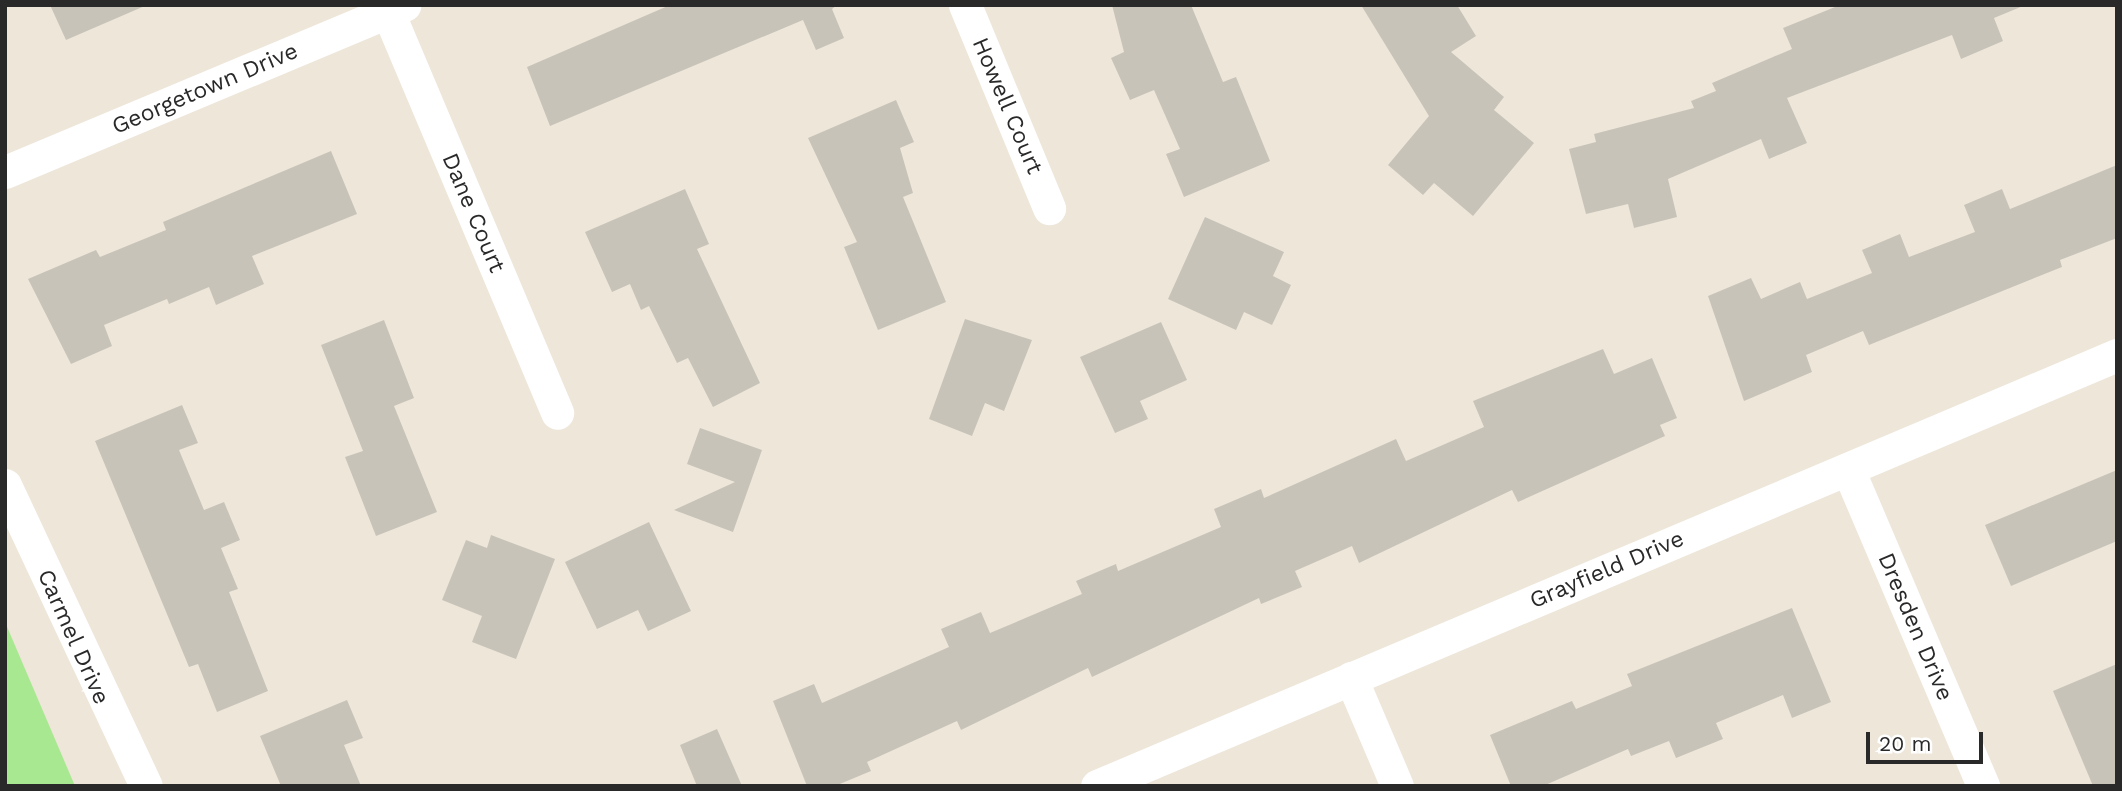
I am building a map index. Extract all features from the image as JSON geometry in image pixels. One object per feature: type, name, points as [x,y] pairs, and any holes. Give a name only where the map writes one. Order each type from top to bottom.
[{"type":"street","name":"Howell Court","points":[[965,5],[1049,208]]},
{"type":"street","name":"Georgetown Drive","points":[[5,172],[396,9]]},
{"type":"street","name":"Dane Court","points":[[396,9],[557,413]]},
{"type":"street","name":"Grayfield Drive","points":[[1097,786],[2117,355]]},
{"type":"street","name":"Dresden Drive","points":[[1848,469],[1983,786]]},
{"type":"street","name":"Carmel Drive","points":[[5,485],[146,786]]},
{"type":"street","points":[[1351,678],[1397,786]]},
{"type":"green space","points":[[5,622],[75,786],[5,786]]},
{"type":"building","points":[[50,5],[147,5],[66,40]]},
{"type":"building","points":[[670,5],[837,5],[832,9],[844,38],[816,50],[803,20],[550,126],[527,67]]},
{"type":"building","points":[[1112,5],[1191,5],[1223,82],[1236,77],[1270,161],[1184,197],[1166,154],[1180,149],[1154,90],[1130,100],[1111,58],[1124,52]]},
{"type":"building","points":[[1361,5],[1457,5],[1476,36],[1451,52],[1504,97],[1494,110],[1534,143],[1473,216],[1434,183],[1423,195],[1388,165],[1429,116]]},
{"type":"building","points":[[1840,5],[2023,6],[1994,18],[2003,41],[1961,59],[1952,35],[1787,98],[1807,143],[1769,159],[1761,139],[1668,179],[1677,217],[1634,228],[1628,204],[1586,214],[1569,149],[1596,142],[1594,134],[1694,108],[1691,101],[1716,91],[1712,83],[1792,49],[1783,28]]},
{"type":"building","points":[[896,100],[914,142],[900,148],[913,193],[903,197],[946,302],[878,330],[844,247],[857,242],[808,138]]},
{"type":"building","points":[[331,151],[357,214],[252,256],[264,284],[216,305],[209,287],[169,304],[167,299],[104,325],[112,346],[71,364],[28,279],[96,250],[100,257],[166,230],[163,222]]},
{"type":"building","points":[[2117,165],[2117,238],[2060,260],[2062,267],[1869,345],[1863,331],[1806,355],[1812,372],[1744,401],[1708,296],[1751,278],[1761,299],[1800,282],[1807,299],[1872,273],[1862,250],[1900,234],[1909,257],[1975,232],[1964,205],[2002,189],[2010,209]]},
{"type":"building","points":[[685,189],[709,244],[697,249],[760,383],[713,407],[688,358],[677,363],[649,306],[641,310],[630,284],[612,292],[585,232]]},
{"type":"building","points":[[1205,217],[1284,252],[1273,276],[1291,285],[1272,325],[1244,312],[1236,330],[1168,299]]},
{"type":"building","points":[[965,319],[1032,340],[1004,411],[985,403],[972,436],[929,419]]},
{"type":"building","points":[[384,320],[414,398],[394,406],[437,512],[376,536],[345,457],[363,451],[321,345]]},
{"type":"building","points":[[1161,322],[1187,380],[1140,401],[1148,419],[1115,433],[1080,357]]},
{"type":"building","points":[[1603,349],[1614,374],[1652,358],[1677,418],[1660,425],[1665,436],[1518,502],[1512,490],[1359,563],[1352,546],[1295,571],[1302,587],[1261,604],[1259,598],[1092,677],[1088,668],[961,730],[957,721],[867,762],[871,771],[835,786],[807,786],[773,701],[814,684],[822,703],[949,647],[941,629],[981,612],[990,633],[1082,594],[1076,581],[1116,564],[1118,571],[1221,527],[1214,509],[1261,489],[1264,498],[1396,439],[1406,461],[1484,427],[1473,401]]},
{"type":"building","points":[[182,405],[198,443],[179,450],[204,510],[224,502],[240,540],[221,548],[238,589],[229,592],[268,691],[217,712],[198,664],[189,667],[95,441]]},
{"type":"building","points":[[700,428],[762,450],[733,532],[674,510],[735,482],[687,464]]},
{"type":"building","points":[[2117,470],[2117,541],[2011,586],[1985,525]]},
{"type":"building","points":[[649,522],[691,611],[648,631],[638,610],[597,629],[565,562]]},
{"type":"building","points":[[491,535],[555,559],[516,659],[472,642],[482,616],[442,600],[466,540],[487,548]]},
{"type":"building","points":[[1792,608],[1831,702],[1792,718],[1783,695],[1716,723],[1723,739],[1676,758],[1669,741],[1631,756],[1628,749],[1543,786],[1511,786],[1490,735],[1572,701],[1576,709],[1632,686],[1627,674]]},
{"type":"building","points":[[2117,664],[2117,786],[2093,786],[2053,691]]},
{"type":"building","points":[[347,700],[363,738],[344,745],[361,786],[281,786],[260,736]]},
{"type":"building","points":[[717,729],[742,786],[697,786],[680,745]]}]
